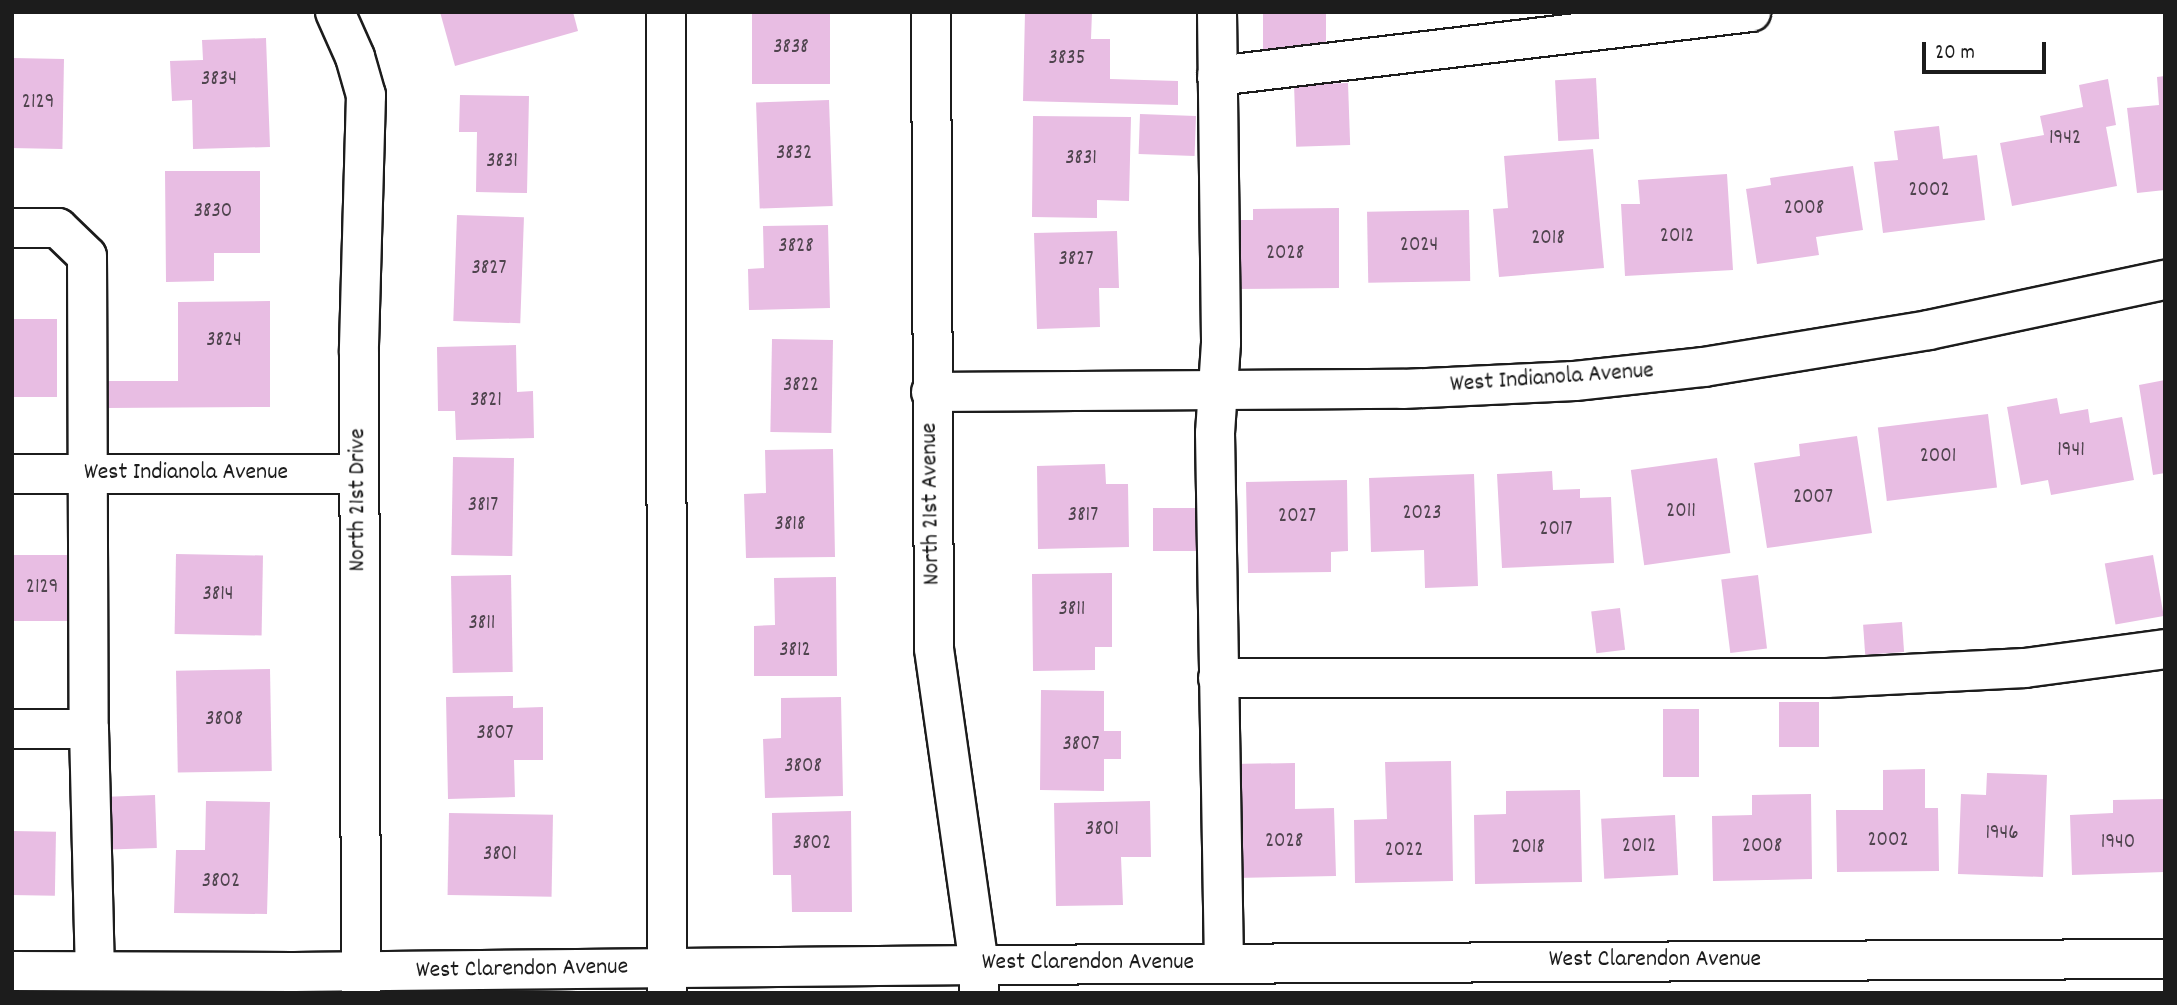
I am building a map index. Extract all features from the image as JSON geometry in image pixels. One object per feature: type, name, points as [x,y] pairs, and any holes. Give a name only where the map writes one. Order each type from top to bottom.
[{"type":"street","name":"North 21st Drive","points":[[335,12],[355,57],[366,95],[359,474],[362,982]]},
{"type":"street","points":[[666,12],[667,980]]},
{"type":"street","name":"North 21st Avenue","points":[[931,12],[933,649],[979,979]]},
{"type":"street","points":[[1217,12],[1221,343],[1215,433],[1224,963]]},
{"type":"street","points":[[1217,76],[1751,12]]},
{"type":"street","points":[[12,228],[58,228],[87,256],[89,729],[96,971]]},
{"type":"street","name":"West Indianola Avenue","points":[[931,391],[1403,389],[1575,380],[1704,368],[1930,330],[2165,280]]},
{"type":"street","name":"West Indianola Avenue","points":[[12,474],[359,474]]},
{"type":"street","points":[[1218,678],[1827,678],[2025,668],[2165,649]]},
{"type":"street","points":[[12,729],[89,729]]},
{"type":"street","name":"West Clarendon Avenue","points":[[35,978],[96,971],[362,982],[979,979],[1224,963],[1289,978],[2165,959]]},
{"type":"building","points":[[440,12],[573,12],[578,31],[455,66]]},
{"type":"building","points":[[752,12],[830,12],[830,84],[752,84]]},
{"type":"building","points":[[1025,12],[1092,12],[1091,39],[1110,39],[1110,79],[1178,81],[1178,105],[1023,101]]},
{"type":"building","points":[[1263,12],[1326,12],[1326,50],[1263,50]]},
{"type":"building","points":[[266,38],[270,147],[193,149],[192,100],[172,101],[170,61],[203,60],[202,40]]},
{"type":"building","points":[[12,58],[64,59],[62,149],[12,148]]},
{"type":"building","points":[[2165,76],[2165,190],[2137,193],[2127,108],[2159,105],[2157,77]]},
{"type":"building","points":[[1596,78],[1599,139],[1558,141],[1555,80]]},
{"type":"building","points":[[2108,79],[2116,125],[2106,127],[2117,186],[2012,206],[2000,143],[2044,135],[2040,116],[2083,107],[2079,85]]},
{"type":"building","points":[[1348,83],[1350,145],[1296,147],[1294,85]]},
{"type":"building","points":[[460,95],[529,96],[527,193],[476,192],[477,132],[459,132]]},
{"type":"building","points":[[829,100],[833,206],[760,208],[756,103]]},
{"type":"building","points":[[1140,114],[1196,116],[1195,156],[1139,154]]},
{"type":"building","points":[[1033,116],[1131,117],[1129,201],[1097,200],[1097,218],[1032,217]]},
{"type":"building","points":[[1939,126],[1943,159],[1977,155],[1985,220],[1883,233],[1874,162],[1898,160],[1894,131]]},
{"type":"building","points":[[1593,149],[1604,268],[1499,277],[1493,209],[1508,208],[1504,156]]},
{"type":"building","points":[[1853,166],[1863,230],[1816,237],[1819,255],[1757,264],[1746,189],[1771,185],[1770,178]]},
{"type":"building","points":[[165,171],[260,171],[260,253],[214,253],[214,281],[166,282]]},
{"type":"building","points":[[1727,174],[1733,270],[1625,276],[1621,204],[1640,204],[1638,180]]},
{"type":"building","points":[[1339,208],[1339,288],[1232,289],[1231,220],[1253,220],[1253,209]]},
{"type":"building","points":[[1469,210],[1470,281],[1368,283],[1367,212]]},
{"type":"building","points":[[457,215],[524,217],[520,323],[453,321]]},
{"type":"building","points":[[828,225],[830,308],[749,310],[748,269],[764,268],[763,226]]},
{"type":"building","points":[[1117,231],[1119,288],[1099,288],[1100,327],[1037,329],[1034,233]]},
{"type":"building","points":[[270,301],[270,407],[106,408],[106,381],[178,381],[178,302]]},
{"type":"building","points":[[12,319],[57,319],[57,397],[12,397]]},
{"type":"building","points":[[772,339],[833,340],[831,433],[770,432]]},
{"type":"building","points":[[516,345],[517,392],[533,391],[534,438],[456,440],[455,411],[438,411],[437,347]]},
{"type":"building","points":[[2165,380],[2165,473],[2153,475],[2139,385]]},
{"type":"building","points":[[2057,398],[2060,414],[2088,409],[2090,423],[2122,417],[2134,480],[2051,495],[2048,480],[2021,485],[2007,407]]},
{"type":"building","points":[[1988,414],[1997,487],[1887,501],[1878,428]]},
{"type":"building","points":[[1857,436],[1872,533],[1767,548],[1754,463],[1800,456],[1799,444]]},
{"type":"building","points":[[833,449],[835,557],[746,558],[744,494],[766,493],[765,450]]},
{"type":"building","points":[[453,457],[514,458],[512,556],[451,555]]},
{"type":"building","points":[[1717,458],[1730,553],[1644,565],[1631,470]]},
{"type":"building","points":[[1105,464],[1106,484],[1128,484],[1129,547],[1038,549],[1037,466]]},
{"type":"building","points":[[1552,471],[1553,490],[1580,489],[1580,498],[1611,497],[1614,563],[1502,568],[1497,474]]},
{"type":"building","points":[[1474,474],[1478,586],[1425,588],[1424,550],[1371,552],[1369,478]]},
{"type":"building","points":[[1347,480],[1348,551],[1331,552],[1331,572],[1248,573],[1246,482]]},
{"type":"building","points":[[1153,508],[1197,508],[1197,551],[1153,551]]},
{"type":"building","points":[[176,554],[263,556],[262,636],[175,634]]},
{"type":"building","points":[[12,555],[72,555],[72,621],[12,621]]},
{"type":"building","points":[[2153,555],[2164,616],[2116,625],[2105,564]]},
{"type":"building","points":[[1112,573],[1112,647],[1095,647],[1095,670],[1033,671],[1032,574]]},
{"type":"building","points":[[511,575],[513,672],[453,673],[451,576]]},
{"type":"building","points":[[1758,575],[1767,648],[1730,653],[1721,580]]},
{"type":"building","points":[[836,577],[837,676],[754,676],[754,626],[775,625],[774,578]]},
{"type":"building","points":[[1620,608],[1625,650],[1596,653],[1591,612]]},
{"type":"building","points":[[1902,622],[1904,652],[1865,655],[1863,625]]},
{"type":"building","points":[[270,669],[272,771],[178,773],[176,671]]},
{"type":"building","points":[[1041,690],[1104,691],[1104,731],[1121,731],[1121,759],[1104,759],[1104,791],[1040,790]]},
{"type":"building","points":[[513,696],[513,708],[543,707],[543,760],[514,760],[515,797],[448,799],[446,697]]},
{"type":"building","points":[[841,697],[843,796],[765,798],[763,739],[781,738],[781,698]]},
{"type":"building","points":[[1779,702],[1819,702],[1819,747],[1779,747]]},
{"type":"building","points":[[1663,709],[1699,709],[1699,777],[1663,777]]},
{"type":"building","points":[[1451,761],[1453,881],[1355,883],[1354,820],[1387,819],[1385,762]]},
{"type":"building","points":[[1295,763],[1295,809],[1334,808],[1336,876],[1234,878],[1232,764]]},
{"type":"building","points":[[1925,769],[1925,808],[1938,808],[1939,871],[1837,872],[1836,810],[1883,810],[1883,770]]},
{"type":"building","points":[[1987,773],[2047,775],[2043,877],[1958,874],[1961,794],[1986,795]]},
{"type":"building","points":[[1580,790],[1582,882],[1475,884],[1474,815],[1506,814],[1506,791]]},
{"type":"building","points":[[1811,794],[1812,879],[1713,881],[1712,816],[1752,815],[1752,795]]},
{"type":"building","points":[[155,795],[157,848],[110,850],[108,797]]},
{"type":"building","points":[[2165,799],[2165,872],[2072,875],[2070,815],[2113,813],[2113,800]]},
{"type":"building","points":[[206,801],[270,802],[267,914],[174,913],[176,850],[205,850]]},
{"type":"building","points":[[1150,801],[1151,857],[1121,857],[1123,905],[1056,906],[1054,803]]},
{"type":"building","points":[[851,811],[852,912],[792,912],[791,875],[773,875],[772,813]]},
{"type":"building","points":[[449,813],[553,815],[552,897],[448,895]]},
{"type":"building","points":[[1675,815],[1678,875],[1604,879],[1601,819]]},
{"type":"building","points":[[12,831],[56,832],[55,896],[12,895]]}]
